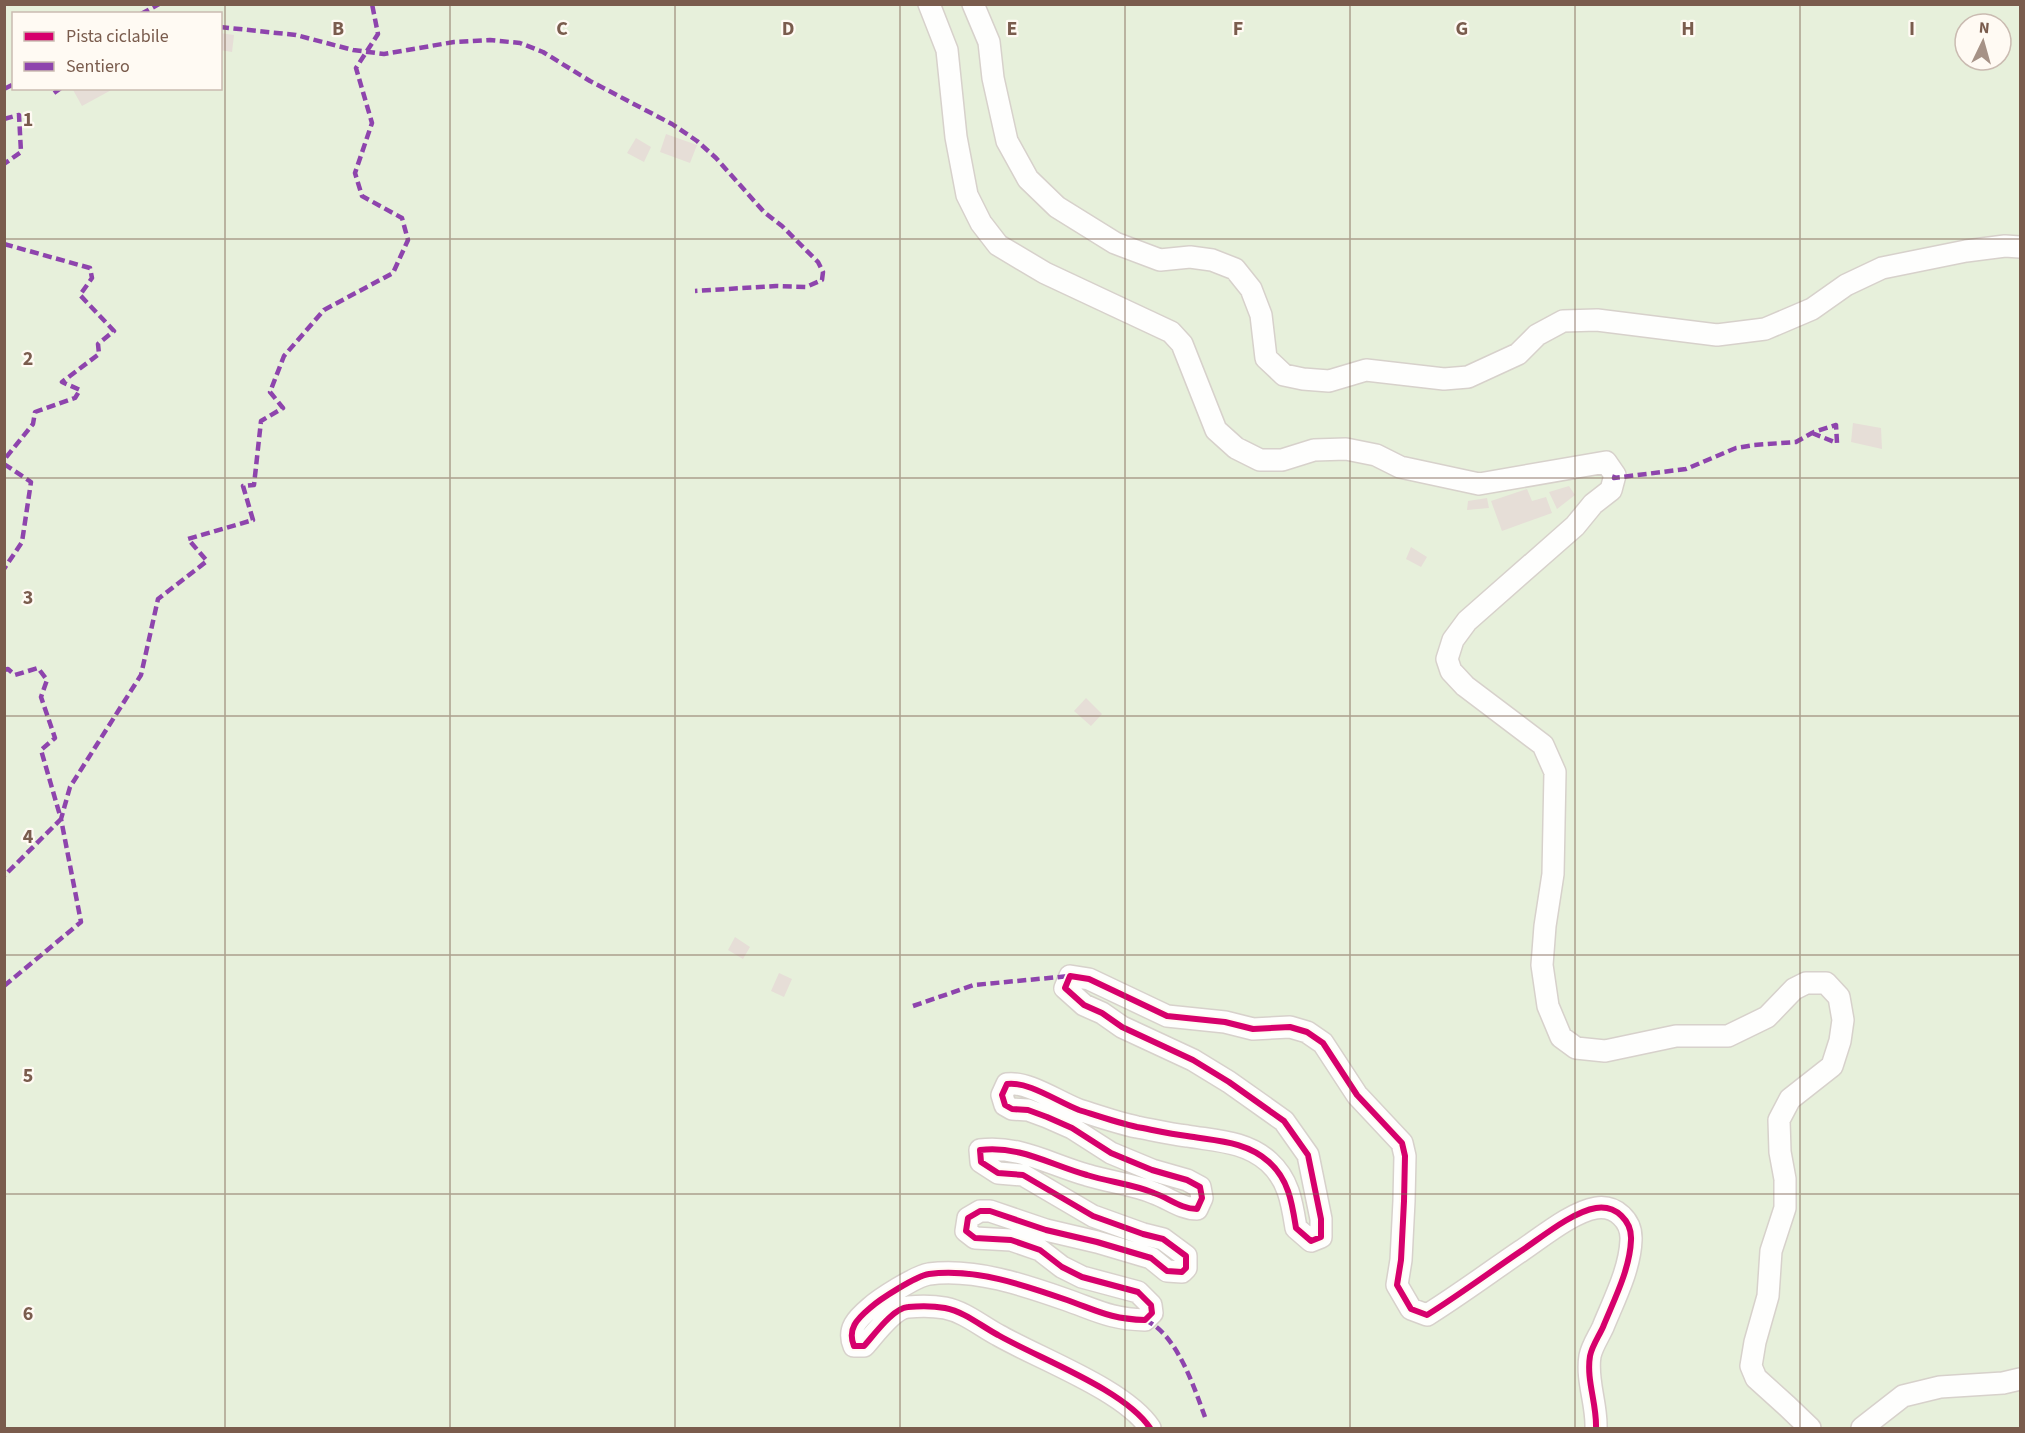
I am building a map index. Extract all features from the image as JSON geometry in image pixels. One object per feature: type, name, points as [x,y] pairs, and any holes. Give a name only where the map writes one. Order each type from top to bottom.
[{"type":"street","points":[[929,4],[947,50],[956,137],[967,195],[981,223],[998,245],[1045,273],[1171,332],[1182,344],[1216,430],[1236,448],[1260,460],[1282,460],[1314,450],[1346,449],[1376,454],[1400,467],[1479,484],[1606,462],[1615,475],[1611,490],[1593,504],[1575,526],[1467,621],[1453,640],[1447,659],[1451,671],[1465,686],[1543,744],[1555,772],[1553,874],[1542,965],[1548,1006],[1561,1036],[1576,1048],[1605,1051],[1676,1036],[1728,1036],[1767,1017],[1794,989],[1806,983],[1826,983],[1839,997],[1843,1020],[1840,1041],[1832,1066],[1790,1100],[1779,1120],[1780,1152],[1785,1179],[1785,1208],[1771,1251],[1768,1296],[1751,1366],[1756,1378],[1810,1428]]},
{"type":"street","points":[[973,4],[989,42],[993,78],[1007,141],[1028,179],[1057,207],[1115,243],[1160,260],[1190,257],[1212,260],[1235,269],[1251,289],[1261,315],[1266,358],[1284,375],[1329,381],[1366,370],[1444,379],[1468,377],[1518,354],[1537,334],[1563,321],[1597,320],[1717,335],[1765,329],[1812,309],[1846,285],[1882,268],[1995,247],[2020,247]]},
{"type":"street","points":[[1150,1428],[1144,1419],[1103,1389],[996,1334],[975,1320],[945,1308],[906,1307],[888,1319],[864,1346],[854,1346],[851,1338],[853,1326],[880,1299],[927,1274],[969,1274],[1007,1281],[1067,1300],[1106,1316],[1124,1320],[1145,1320],[1152,1313],[1151,1305],[1138,1292],[1082,1277],[1062,1267],[1040,1250],[1011,1239],[975,1238],[966,1231],[968,1218],[980,1211],[990,1211],[1046,1230],[1151,1258],[1167,1271],[1182,1272],[1186,1268],[1186,1256],[1164,1239],[1093,1216],[1023,1174],[998,1173],[981,1162],[980,1150],[997,1148],[1016,1151],[1084,1174],[1155,1193],[1185,1209],[1197,1209],[1202,1198],[1200,1187],[1187,1179],[1152,1170],[1111,1153],[1072,1128],[1028,1110],[1012,1109],[1005,1105],[1002,1095],[1007,1084],[1018,1083],[1078,1109],[1133,1126],[1220,1139],[1249,1149],[1268,1160],[1280,1173],[1290,1193],[1296,1228],[1311,1241],[1321,1237],[1321,1219],[1308,1155],[1284,1121],[1261,1103],[1193,1060],[1122,1028],[1102,1013],[1084,1005],[1065,988],[1070,976],[1089,980],[1167,1016],[1225,1022],[1252,1029],[1290,1027],[1307,1032],[1323,1042],[1357,1095],[1402,1143],[1405,1156],[1404,1201],[1401,1260],[1396,1285],[1411,1309],[1427,1315],[1559,1224],[1587,1211],[1598,1207],[1612,1209],[1621,1216],[1629,1223],[1632,1239],[1628,1259],[1617,1294],[1590,1354],[1589,1374],[1597,1418],[1596,1428]]},
{"type":"street","points":[[1862,1428],[1903,1396],[1940,1387],[2004,1383],[2020,1379]]},
{"type":"green space","points":[[5,5],[2020,5],[2020,1428],[5,1428]]},
{"type":"building","points":[[222,33],[234,35],[232,52],[222,50]]},
{"type":"building","points":[[73,90],[111,90],[82,106]]},
{"type":"building","points":[[666,134],[697,145],[690,163],[660,152]]},
{"type":"building","points":[[636,138],[651,147],[644,162],[627,153]]},
{"type":"building","points":[[1853,423],[1881,428],[1882,449],[1851,442]]},
{"type":"building","points":[[1569,486],[1575,495],[1557,509],[1549,492]]},
{"type":"building","points":[[1527,489],[1532,501],[1546,497],[1552,513],[1502,531],[1491,501]]},
{"type":"building","points":[[1487,498],[1489,508],[1467,510],[1468,501]]},
{"type":"building","points":[[1411,547],[1427,557],[1421,567],[1406,559]]},
{"type":"building","points":[[1086,698],[1102,714],[1091,726],[1074,711]]},
{"type":"building","points":[[735,937],[750,947],[743,959],[728,950]]},
{"type":"building","points":[[779,973],[792,979],[784,997],[771,991]]},
{"type":"marked path","points":[[145,12],[159,4]]},
{"type":"marked path","points":[[4,986],[81,922],[61,819],[70,787],[141,675],[158,599],[207,561],[188,539],[253,520],[243,486],[254,485],[261,421],[283,408],[270,392],[284,356],[324,310],[393,273],[408,240],[402,218],[362,196],[355,173],[372,123],[356,68],[378,34],[372,4]]},
{"type":"marked path","points":[[222,27],[296,35],[353,50],[384,54],[454,42],[490,40],[520,43],[543,52],[590,81],[672,124],[697,141],[716,158],[764,212],[782,226],[818,262],[823,272],[822,280],[806,287],[776,286],[695,291]]},
{"type":"marked path","points":[[4,89],[12,85]]},
{"type":"marked path","points":[[54,93],[58,90]]},
{"type":"marked path","points":[[4,119],[19,115],[21,152],[4,164]]},
{"type":"marked path","points":[[4,244],[90,268],[92,278],[80,295],[114,331],[98,344],[99,354],[62,382],[80,390],[75,398],[35,412],[33,424],[4,460]]},
{"type":"marked path","points":[[1615,475],[1614,478],[1686,469],[1736,448],[1796,442],[1812,433],[1814,432],[1836,425],[1837,443],[1812,433]]},
{"type":"marked path","points":[[4,464],[31,482],[22,542],[4,569]]},
{"type":"marked path","points":[[4,670],[8,669],[15,675],[38,668],[47,680],[41,697],[55,738],[41,750],[61,819],[4,876]]},
{"type":"marked path","points":[[913,1006],[974,985],[1070,976]]},
{"type":"marked path","points":[[1145,1320],[1156,1327],[1175,1349],[1190,1377],[1205,1417]]},
{"type":"cycle path","points":[[1150,1428],[1138,1414],[1102,1388],[952,1310],[941,1307],[908,1307],[896,1312],[864,1346],[854,1346],[852,1340],[855,1325],[870,1308],[898,1288],[929,1274],[964,1273],[999,1279],[1123,1318],[1145,1320],[1152,1313],[1151,1305],[1138,1292],[1082,1277],[1062,1267],[1040,1250],[1011,1240],[975,1238],[966,1231],[968,1218],[980,1211],[990,1211],[1046,1230],[1151,1258],[1167,1271],[1182,1272],[1186,1268],[1186,1256],[1163,1239],[1093,1216],[1023,1175],[998,1173],[981,1162],[980,1150],[1008,1150],[1146,1190],[1186,1207],[1197,1209],[1202,1198],[1200,1187],[1187,1180],[1152,1170],[1111,1153],[1072,1128],[1047,1117],[1028,1110],[1012,1109],[1005,1105],[1002,1095],[1007,1084],[1033,1089],[1079,1110],[1123,1124],[1230,1143],[1251,1150],[1269,1162],[1281,1176],[1291,1201],[1296,1228],[1311,1241],[1321,1237],[1321,1219],[1308,1155],[1284,1121],[1193,1060],[1122,1027],[1102,1013],[1084,1005],[1065,988],[1070,976],[1089,979],[1167,1016],[1225,1022],[1253,1029],[1290,1027],[1307,1032],[1323,1043],[1357,1095],[1402,1143],[1405,1156],[1404,1201],[1401,1260],[1397,1285],[1411,1309],[1427,1315],[1577,1214],[1603,1208],[1610,1209],[1621,1216],[1631,1233],[1628,1262],[1590,1356],[1589,1374],[1596,1428]]}]
